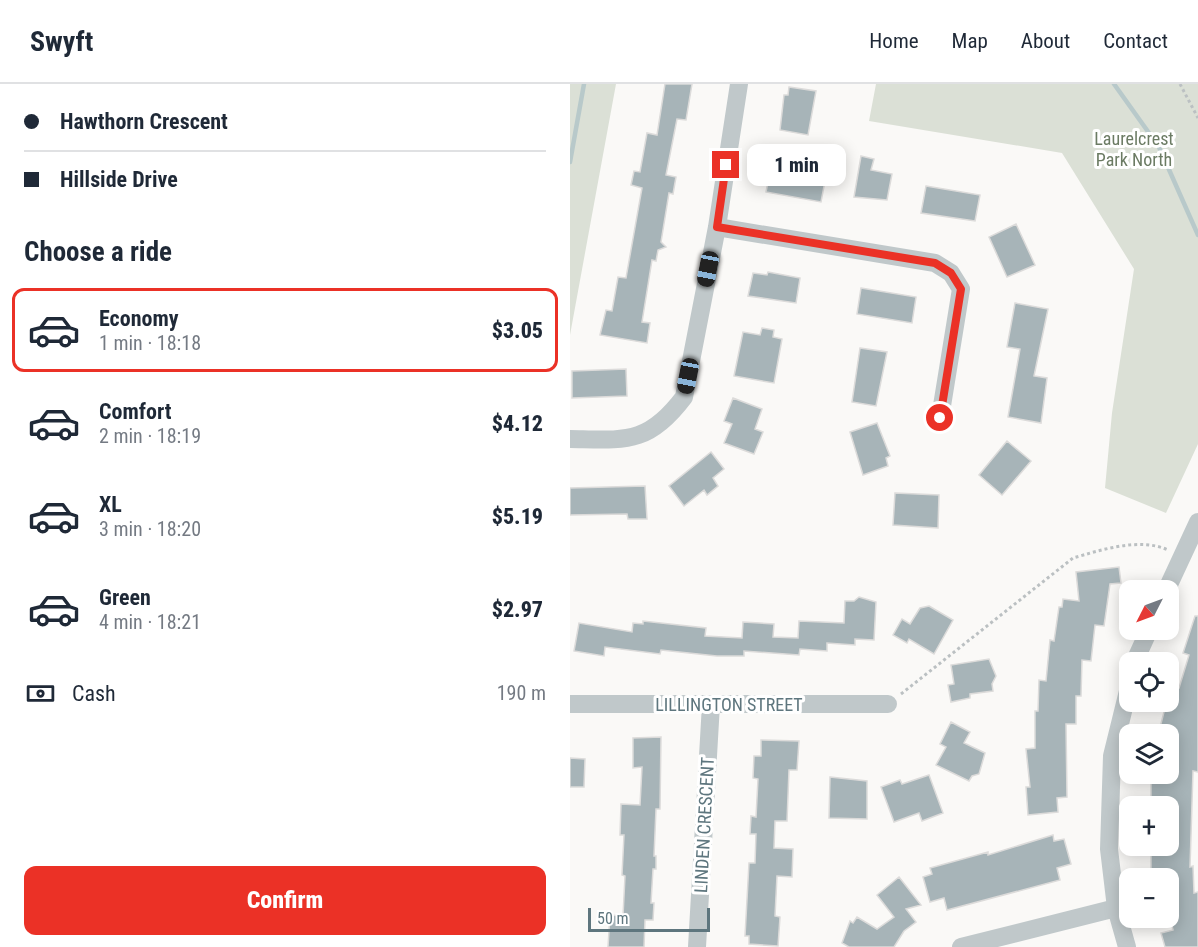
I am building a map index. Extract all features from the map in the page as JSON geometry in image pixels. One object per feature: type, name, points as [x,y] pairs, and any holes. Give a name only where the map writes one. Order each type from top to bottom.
[{"type":"street","points":[[570,439],[617,440],[642,436],[668,418],[684,397],[717,227],[739,84]]},
{"type":"street","points":[[717,227],[935,263],[951,273],[961,289],[940,418]]},
{"type":"street","points":[[1171,580],[1198,522]]},
{"type":"street","name":"LILLINGTON STREET","points":[[570,704],[888,704]]},
{"type":"street","name":"LINDEN CRESCENT","points":[[697,947],[711,704]]},
{"type":"street","points":[[1123,712],[1112,756],[1109,849],[1116,908],[1127,947]]},
{"type":"street","points":[[961,947],[1116,908]]},
{"type":"path","points":[[1180,84],[1198,118]]},
{"type":"path","points":[[888,704],[1073,558],[1101,550],[1154,543],[1182,556]]},
{"type":"green space","points":[[570,84],[616,84],[570,335]]},
{"type":"green space","name":"Laurelcrest Park North","points":[[876,84],[1198,84],[1198,444],[1166,513],[1105,488],[1112,413],[1134,269],[1062,153],[869,121]]},
{"type":"building","points":[[665,84],[692,84],[686,120],[677,119],[666,175],[676,177],[673,194],[669,193],[661,242],[666,247],[658,250],[656,261],[652,260],[642,322],[650,323],[647,343],[600,335],[606,310],[612,311],[618,277],[626,278],[642,188],[631,185],[634,171],[640,172],[647,133],[657,135]]},
{"type":"building","points":[[789,87],[816,91],[808,135],[780,130],[784,95],[788,95]]},
{"type":"building","points":[[861,156],[874,159],[871,170],[892,174],[887,200],[854,197]]},
{"type":"building","points":[[771,166],[826,176],[821,202],[766,192]]},
{"type":"building","points":[[926,186],[980,195],[975,221],[921,213]]},
{"type":"building","points":[[1016,224],[1035,265],[1007,277],[989,237]]},
{"type":"building","points":[[768,272],[800,278],[796,303],[748,296],[753,273],[767,275]]},
{"type":"building","points":[[861,288],[916,297],[912,323],[857,314]]},
{"type":"building","points":[[1015,303],[1048,309],[1034,376],[1047,378],[1041,423],[1008,417],[1020,349],[1007,347]]},
{"type":"building","points":[[762,328],[774,330],[773,337],[782,339],[774,383],[734,376],[743,332],[760,335]]},
{"type":"building","points":[[860,348],[887,352],[876,406],[852,402]]},
{"type":"building","points":[[626,369],[627,396],[572,398],[572,371]]},
{"type":"building","points":[[733,398],[762,409],[755,429],[763,432],[754,454],[724,443],[732,424],[724,421]]},
{"type":"building","points":[[877,423],[890,456],[886,458],[888,466],[863,475],[850,432]]},
{"type":"building","points":[[1007,441],[1031,461],[1002,495],[979,475]]},
{"type":"building","points":[[711,452],[724,469],[713,478],[718,486],[707,495],[704,490],[684,506],[669,486]]},
{"type":"building","points":[[645,486],[647,519],[628,519],[627,514],[570,515],[570,488]]},
{"type":"building","points":[[895,493],[939,495],[938,528],[893,525]]},
{"type":"building","points":[[1119,567],[1121,580],[1119,583],[1110,584],[1104,626],[1095,625],[1091,661],[1082,660],[1081,696],[1076,696],[1076,724],[1066,724],[1067,797],[1057,798],[1058,812],[1028,815],[1026,787],[1030,787],[1026,749],[1035,748],[1035,711],[1038,711],[1039,680],[1046,681],[1050,640],[1054,641],[1059,607],[1062,607],[1063,599],[1079,601],[1076,572]]},
{"type":"building","points":[[859,597],[876,602],[874,640],[855,639],[855,645],[827,643],[827,651],[800,649],[799,655],[744,651],[744,656],[717,656],[661,650],[660,654],[605,647],[604,656],[574,651],[579,623],[632,632],[633,623],[643,624],[643,621],[706,628],[705,636],[742,638],[743,622],[774,624],[773,637],[798,638],[799,621],[844,623],[845,601],[854,601]]},
{"type":"building","points":[[929,606],[953,620],[934,654],[909,639],[907,643],[893,635],[902,619],[910,624],[920,608]]},
{"type":"building","points":[[1195,616],[1198,616],[1198,772],[1193,771],[1190,867],[1193,866],[1194,893],[1198,892],[1198,947],[1165,947],[1161,933],[1179,928],[1179,868],[1151,868],[1151,856],[1179,856],[1179,796],[1151,796],[1151,784],[1179,784],[1179,724],[1161,724],[1164,712],[1179,712],[1179,688],[1189,655],[1183,653]]},
{"type":"building","points":[[989,659],[996,676],[992,684],[993,691],[970,694],[970,698],[951,702],[948,685],[954,684],[951,665]]},
{"type":"building","points":[[951,722],[970,732],[964,743],[985,753],[979,774],[972,776],[969,781],[936,765],[946,747],[940,744]]},
{"type":"building","points":[[661,737],[660,809],[656,809],[654,856],[656,856],[656,869],[653,869],[651,903],[654,903],[653,920],[645,920],[644,947],[608,947],[610,915],[623,916],[625,876],[622,875],[624,835],[620,835],[621,804],[640,805],[642,767],[633,768],[633,738]]},
{"type":"building","points":[[761,740],[799,741],[797,770],[789,770],[787,821],[775,821],[774,848],[793,849],[792,877],[777,876],[775,916],[780,917],[778,946],[749,944],[749,936],[745,936],[749,863],[755,863],[756,834],[750,834],[751,816],[756,817],[758,779],[753,778],[754,756],[761,756]]},
{"type":"building","points":[[570,758],[585,759],[584,787],[570,787]]},
{"type":"building","points":[[929,775],[943,813],[922,821],[919,813],[894,822],[881,787],[900,780],[902,784]]},
{"type":"building","points":[[830,777],[867,781],[867,819],[829,818]]},
{"type":"building","points":[[1053,835],[1054,841],[1064,839],[1071,864],[1057,868],[1060,880],[947,910],[944,898],[930,902],[923,877],[932,874],[930,868],[988,852],[988,855]]},
{"type":"building","points":[[899,877],[921,905],[906,909],[916,922],[904,931],[894,947],[849,947],[842,943],[850,921],[853,923],[857,917],[877,929],[894,917],[877,895]]},
{"type":"waterway","points":[[570,162],[584,84]]},
{"type":"waterway","points":[[1114,84],[1159,147],[1198,235]]},
{"type":"route","points":[[726,165],[717,227],[935,263],[951,273],[961,289],[940,418]]}]
